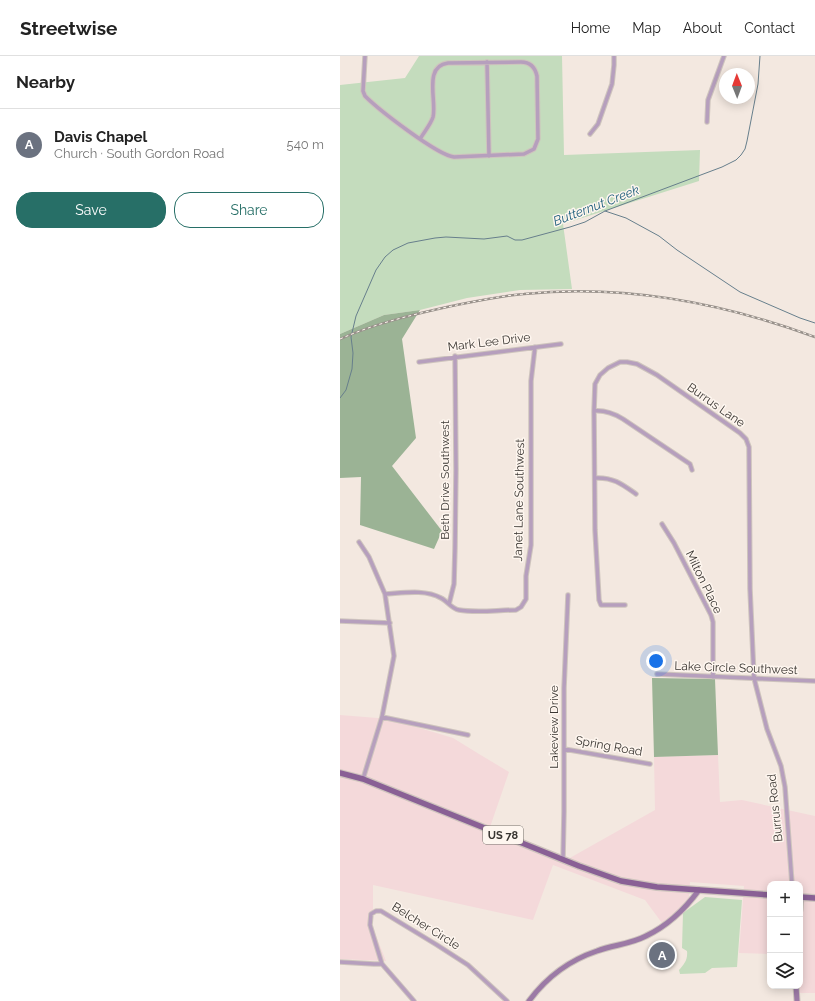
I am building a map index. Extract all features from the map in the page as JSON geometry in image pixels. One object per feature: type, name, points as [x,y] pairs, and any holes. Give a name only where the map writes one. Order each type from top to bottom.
[{"type":"main road","name":"US 78","points":[[340,773],[363,779],[621,881],[657,887],[767,895]]},
{"type":"main road","points":[[803,897],[815,898]]},
{"type":"street","points":[[365,56],[363,91],[365,96],[420,139],[448,156],[454,157],[524,154],[534,149],[538,139],[537,76],[534,68],[524,62],[448,63],[438,68],[433,80],[433,116],[420,139]]},
{"type":"street","points":[[590,134],[598,124],[612,84],[614,56]]},
{"type":"street","points":[[707,122],[708,100],[724,56]]},
{"type":"street","points":[[487,62],[489,156]]},
{"type":"street","name":"Mark Lee Drive","points":[[419,362],[455,356],[561,344]]},
{"type":"street","name":"Janet Lane Southwest","points":[[385,594],[431,594],[441,598],[457,610],[470,611],[516,610],[521,607],[526,599],[526,576],[531,545],[531,381],[535,347]]},
{"type":"street","name":"Beth Drive Southwest","points":[[449,604],[454,584],[455,548],[455,356]]},
{"type":"street","name":"Burrus Lane","points":[[626,605],[601,606],[598,600],[595,530],[594,411],[596,384],[600,375],[608,368],[620,362],[637,364],[657,375],[740,433],[746,439],[750,456],[750,589],[754,678],[756,686]]},
{"type":"street","points":[[594,411],[606,411],[623,419],[690,464],[692,470]]},
{"type":"street","points":[[595,478],[616,480],[636,494]]},
{"type":"street","name":"Milton Place","points":[[662,524],[674,543],[711,615],[713,622],[713,677]]},
{"type":"street","points":[[359,542],[369,557],[385,594],[394,656],[382,718],[363,779]]},
{"type":"street","name":"Lakeview Drive","points":[[563,859],[564,688],[568,595]]},
{"type":"street","points":[[340,621],[390,623]]},
{"type":"street","name":"Lake Circle Southwest","points":[[657,674],[815,681]]},
{"type":"street","name":"Burrus Road","points":[[756,686],[767,729],[781,766],[785,787],[792,881]]},
{"type":"street","points":[[382,718],[468,735]]},
{"type":"street","name":"Spring Road","points":[[564,748],[650,764]]},
{"type":"street","points":[[529,1001],[543,984],[580,958],[597,951],[646,936],[659,928],[687,905],[698,890]]},
{"type":"street","name":"Belcher Circle","points":[[414,1001],[382,964],[370,925],[372,914],[376,911],[381,911],[399,921],[468,965],[507,1001]]},
{"type":"street","points":[[340,962],[382,964]]},
{"type":"street","points":[[796,989],[797,1001]]},
{"type":"shaded area","points":[[340,715],[390,719],[453,738],[509,772],[489,830],[568,859],[655,810],[654,757],[718,755],[720,802],[742,800],[815,816],[815,993],[800,993],[800,989],[803,989],[803,881],[767,881],[767,954],[739,953],[744,886],[690,882],[689,900],[662,923],[645,900],[553,865],[533,920],[373,885],[373,913],[371,923],[386,961],[340,959]]},
{"type":"green space","points":[[419,56],[562,56],[564,155],[700,150],[699,181],[563,224],[572,289],[520,290],[467,298],[420,310],[384,315],[340,334],[340,85],[405,78]]},
{"type":"green space","points":[[420,310],[402,339],[416,438],[392,466],[442,531],[434,549],[360,525],[361,477],[340,478],[340,334],[384,315]]},
{"type":"green space","points":[[652,678],[715,679],[718,755],[654,757]]},
{"type":"green space","points":[[705,897],[742,900],[737,967],[712,968],[705,973],[680,974],[679,970],[687,957],[687,951],[682,948],[683,913]]},
{"type":"waterway","name":"Butternut Creek","points":[[340,398],[346,390],[352,369],[353,353],[351,337],[356,316],[376,270],[385,257],[393,250],[408,243],[446,237],[484,239],[507,236],[515,240],[522,240],[585,222],[605,211],[722,167],[736,160],[745,149],[747,141],[758,84],[760,56]]},
{"type":"waterway","points":[[605,211],[626,218],[659,236],[677,250],[740,292],[815,323]]},
{"type":"railway","points":[[340,339],[379,324],[447,307],[505,296],[561,292],[635,294],[672,299],[745,315],[815,337]]},
{"type":"place","name":"Davis Chapel","points":[[662,955]]}]
